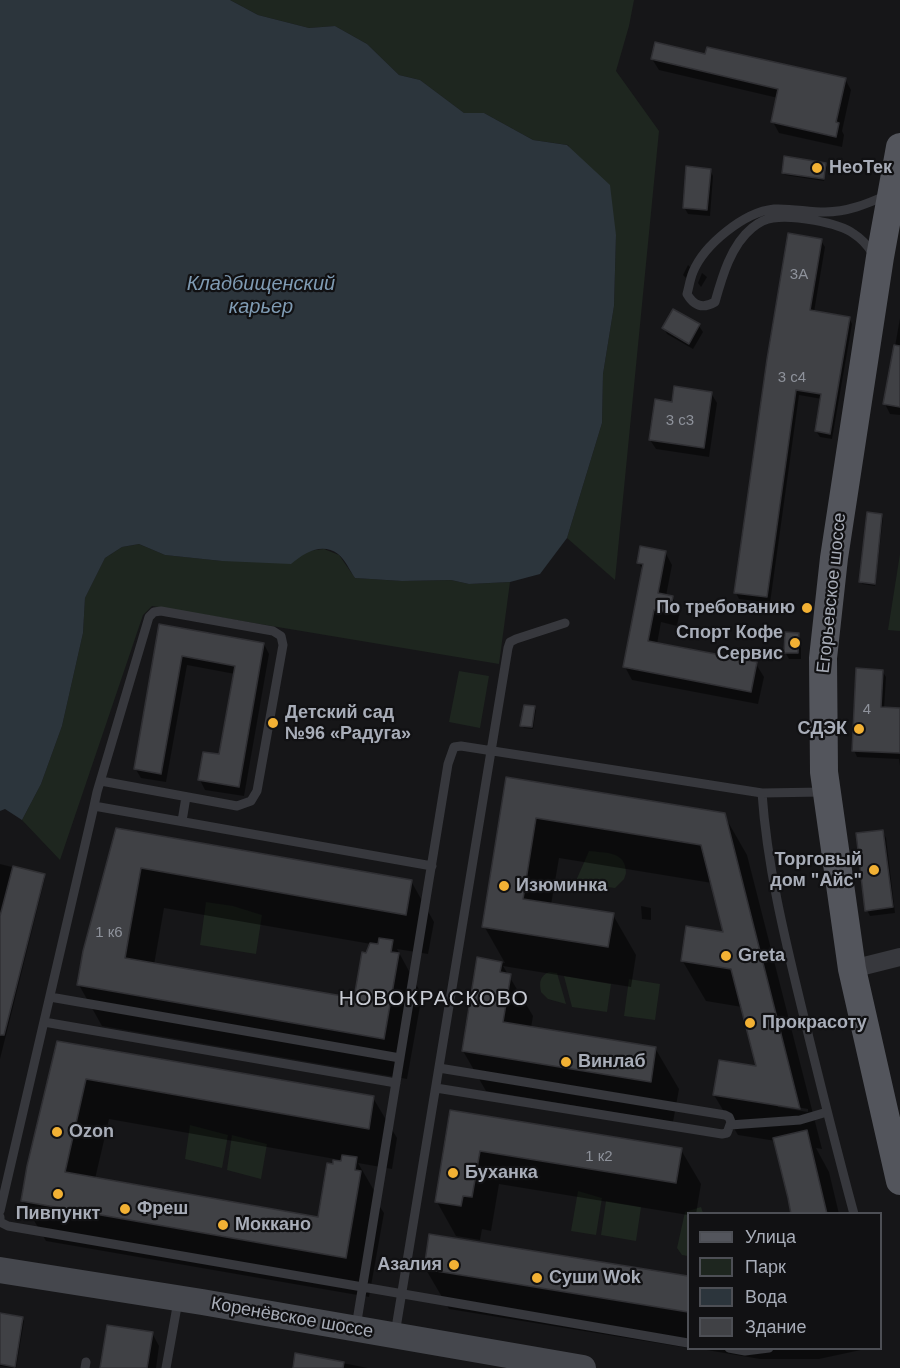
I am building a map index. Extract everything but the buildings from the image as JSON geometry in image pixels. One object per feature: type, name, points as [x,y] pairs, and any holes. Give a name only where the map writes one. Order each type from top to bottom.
[{"type":"main road","name":"Егорьевское шоссе","points":[[900,147],[879,264],[834,558],[823,658],[824,772],[852,969],[900,1181]]},
{"type":"main road","name":"Коренёвское шоссе","points":[[0,1270],[583,1368]]},
{"type":"street","points":[[852,969],[900,957]]},
{"type":"lane","points":[[879,264],[867,244],[846,229],[831,224],[773,218],[761,221],[741,240],[721,278],[715,302],[708,306],[698,305],[692,302],[687,294],[693,271],[707,249],[736,224],[753,215],[773,209],[826,212],[859,208],[892,193]]},
{"type":"lane","points":[[0,1211],[94,806],[101,781],[149,617],[154,612],[161,611],[273,631],[281,636],[283,645],[257,791],[251,801],[237,806],[101,781]]},
{"type":"lane","points":[[395,1336],[510,642],[566,623]]},
{"type":"lane","points":[[355,1329],[450,754],[454,747],[461,746],[762,794],[827,792]]},
{"type":"lane","points":[[762,794],[779,912],[853,1212]]},
{"type":"lane","points":[[182,821],[186,797]]},
{"type":"lane","points":[[94,806],[432,866]]},
{"type":"lane","points":[[50,997],[400,1059]]},
{"type":"lane","points":[[44,1022],[396,1083]]},
{"type":"lane","points":[[436,1088],[722,1134],[727,1133],[730,1125],[729,1117],[725,1115],[439,1068]]},
{"type":"lane","points":[[730,1125],[800,1120],[827,1112]]},
{"type":"lane","points":[[0,1217],[0,1221],[8,1226],[687,1343]]},
{"type":"lane","points":[[166,1368],[178,1299]]},
{"type":"green space","points":[[230,0],[634,0],[616,71],[659,131],[615,580],[567,538],[602,423],[603,374],[614,306],[616,235],[568,145],[533,140],[484,113],[464,113],[420,80],[399,75],[367,44],[335,26],[309,28],[258,15]]},
{"type":"green space","points":[[139,544],[165,555],[222,561],[324,549],[339,555],[355,578],[402,581],[451,580],[469,584],[510,582],[499,664],[152,606],[143,615],[60,860],[22,820],[41,784],[62,726],[83,633],[85,598],[105,558],[122,547]]},
{"type":"green space","points":[[900,554],[900,631],[888,630]]},
{"type":"green space","points":[[459,671],[489,676],[480,728],[449,722]]},
{"type":"green space","points":[[589,851],[608,853],[623,861],[626,873],[624,879],[615,888],[575,883]]},
{"type":"green space","points":[[206,902],[233,906],[262,915],[256,954],[200,945]]},
{"type":"green space","points":[[549,972],[557,973],[566,1004],[548,999],[541,992],[541,980]]},
{"type":"green space","points":[[564,976],[611,984],[607,1012],[572,1007]]},
{"type":"green space","points":[[629,979],[660,984],[655,1020],[624,1016]]},
{"type":"green space","points":[[190,1125],[228,1135],[222,1168],[185,1159]]},
{"type":"green space","points":[[232,1135],[267,1144],[261,1179],[227,1170]]},
{"type":"green space","points":[[578,1191],[602,1198],[596,1235],[571,1231]]},
{"type":"green space","points":[[606,1201],[641,1207],[636,1241],[601,1235]]},
{"type":"green space","points":[[701,1207],[703,1212],[687,1212],[687,1256],[682,1255],[677,1248],[685,1212]]},
{"type":"water","name":"Кладбищенский карьер","points":[[0,0],[230,0],[258,15],[309,28],[335,26],[367,44],[399,75],[420,80],[464,113],[484,113],[533,140],[567,145],[610,185],[616,235],[614,306],[603,374],[602,423],[567,538],[540,574],[510,582],[469,584],[451,580],[402,581],[355,578],[341,556],[326,549],[313,550],[291,564],[222,561],[165,555],[139,544],[122,547],[105,558],[85,598],[83,633],[62,726],[41,784],[22,820],[5,809],[0,811]]},
{"type":"place","name":"НеоТек","points":[[817,168]]},
{"type":"place","name":"По требованию","points":[[807,608]]},
{"type":"place","name":"Спорт Кофе Сервис","points":[[795,643]]},
{"type":"place","name":"Детский сад №96 «Радуга»","points":[[273,723]]},
{"type":"place","name":"СДЭК","points":[[859,729]]},
{"type":"place","name":"Торговый дом \"Айс\"","points":[[874,870]]},
{"type":"place","name":"Изюминка","points":[[504,886]]},
{"type":"place","name":"Greta","points":[[726,956]]},
{"type":"place","name":"Прокрасоту","points":[[750,1023]]},
{"type":"place","name":"Винлаб","points":[[566,1062]]},
{"type":"place","name":"Ozon","points":[[57,1132]]},
{"type":"place","name":"Буханка","points":[[453,1173]]},
{"type":"place","name":"Пивпункт","points":[[58,1194]]},
{"type":"place","name":"Фреш","points":[[125,1209]]},
{"type":"place","name":"Моккано","points":[[223,1225]]},
{"type":"place","name":"Азалия","points":[[454,1265]]},
{"type":"place","name":"Суши Wok","points":[[537,1278]]},
{"type":"district","name":"НОВОКРАСКОВО","points":[[434,999]]}]
